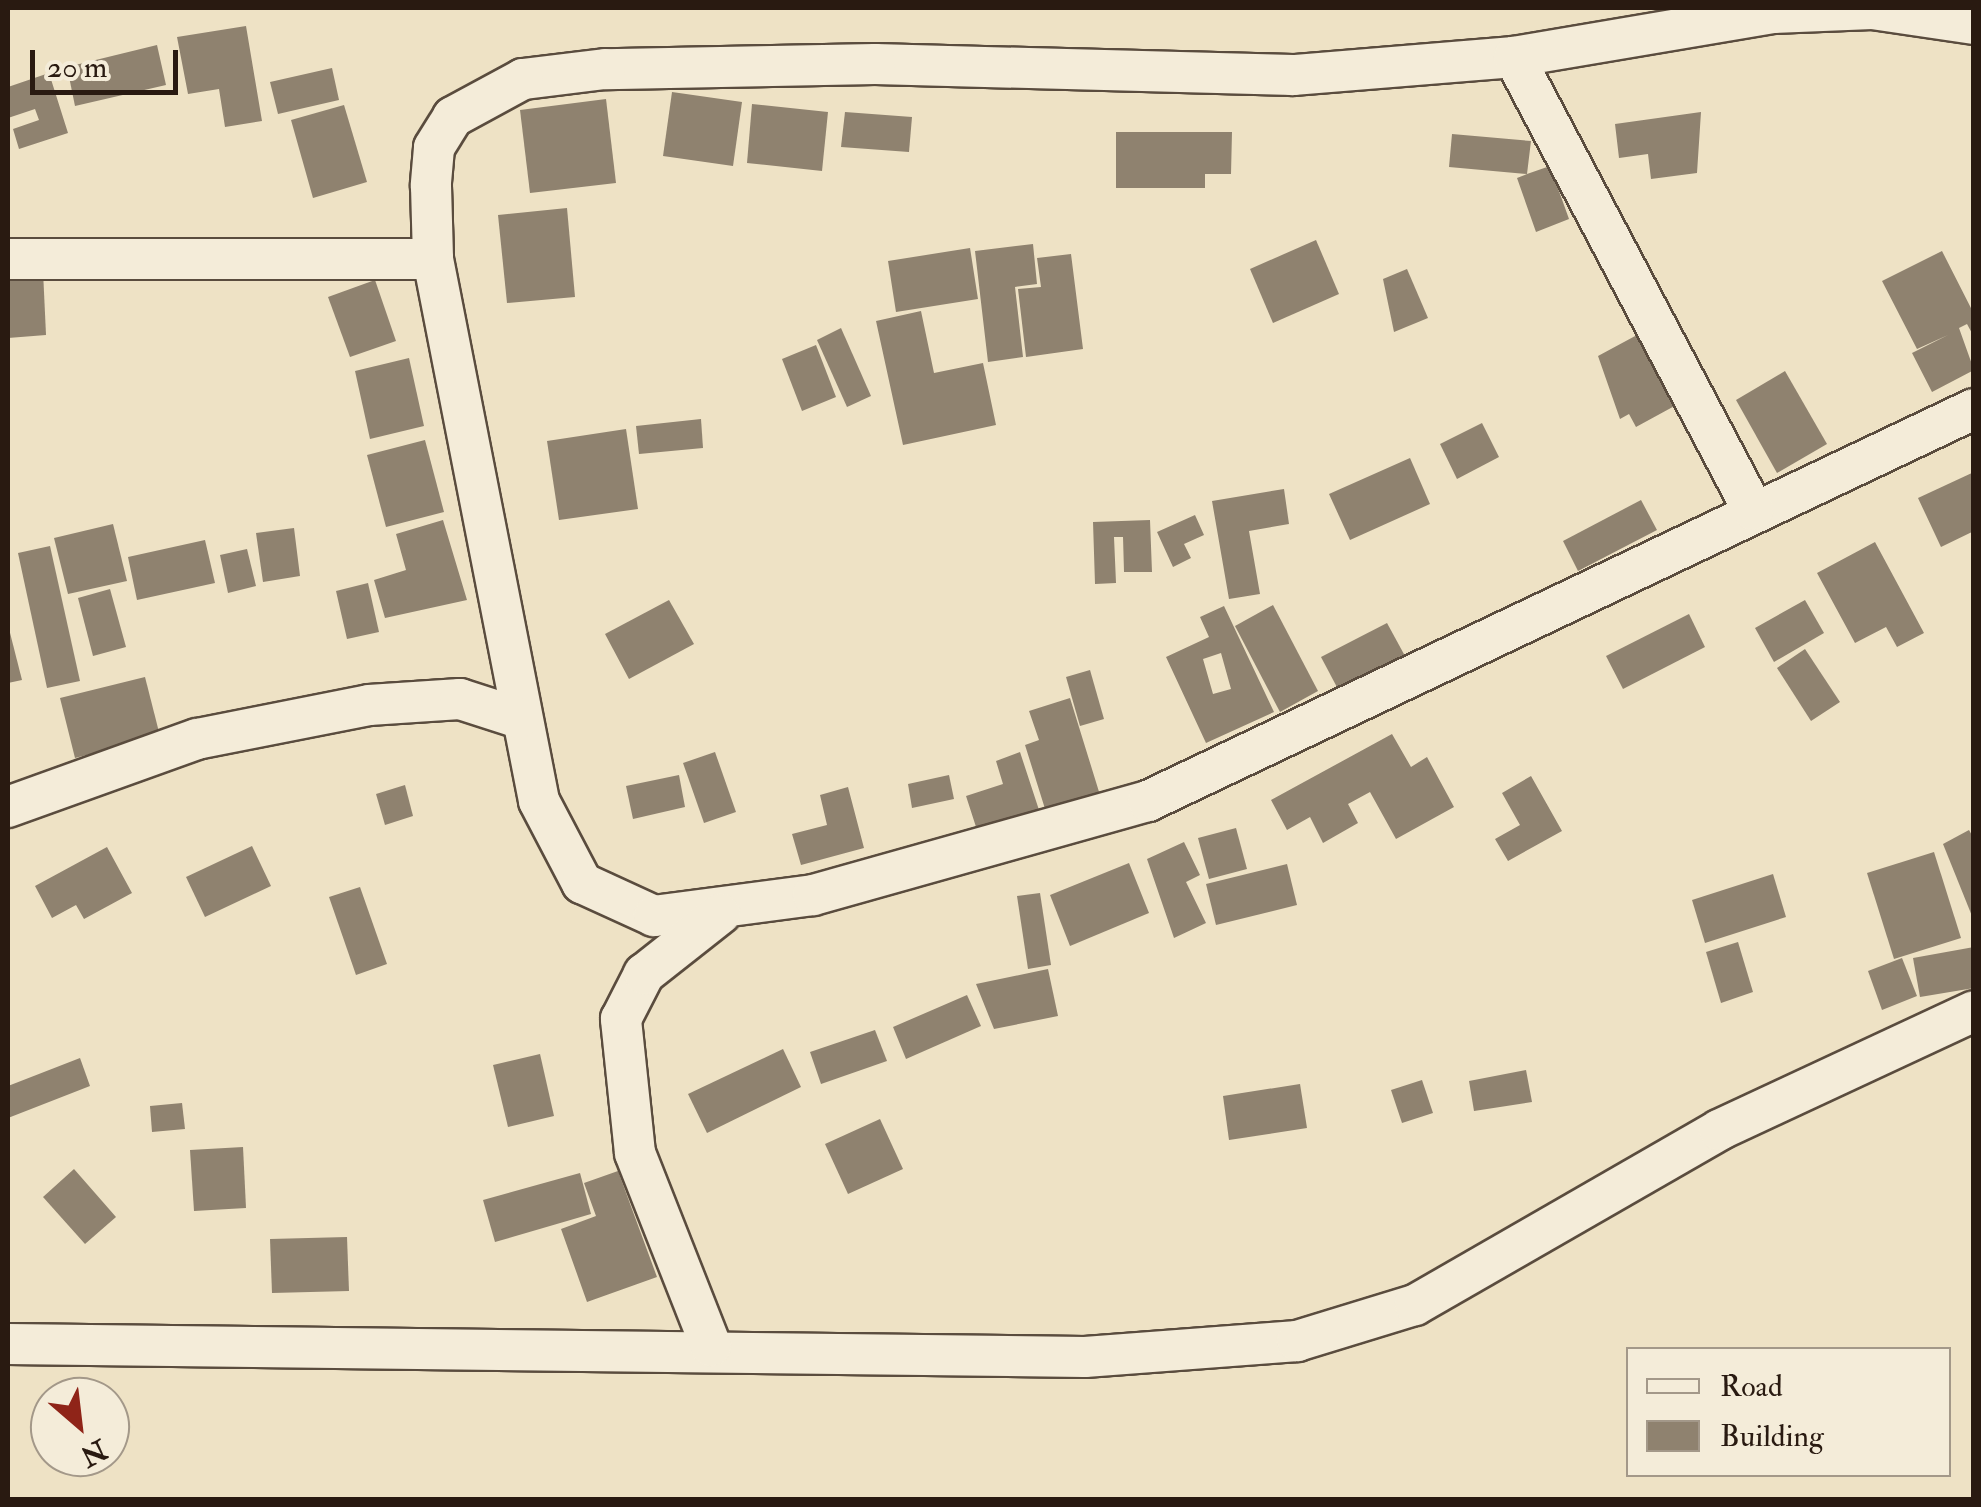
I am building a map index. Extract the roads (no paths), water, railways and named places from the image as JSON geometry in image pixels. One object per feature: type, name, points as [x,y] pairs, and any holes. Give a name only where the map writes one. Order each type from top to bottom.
[{"type":"street","points":[[1974,24],[1872,9],[1773,13],[1514,57],[1293,76],[876,64],[524,79],[441,131],[432,259],[538,801],[582,883],[654,916],[720,914],[1148,801],[1524,629],[1753,510],[1974,408]]},
{"type":"street","points":[[1514,57],[1753,510]]},
{"type":"street","points":[[8,259],[432,259]]},
{"type":"street","points":[[8,807],[197,739],[369,705],[460,699],[519,718]]},
{"type":"street","points":[[711,1346],[634,1153],[621,1019],[644,974],[720,914]]},
{"type":"street","points":[[8,1344],[711,1346],[1085,1356],[1357,1328],[1440,1292],[1719,1130],[1974,1011]]}]
